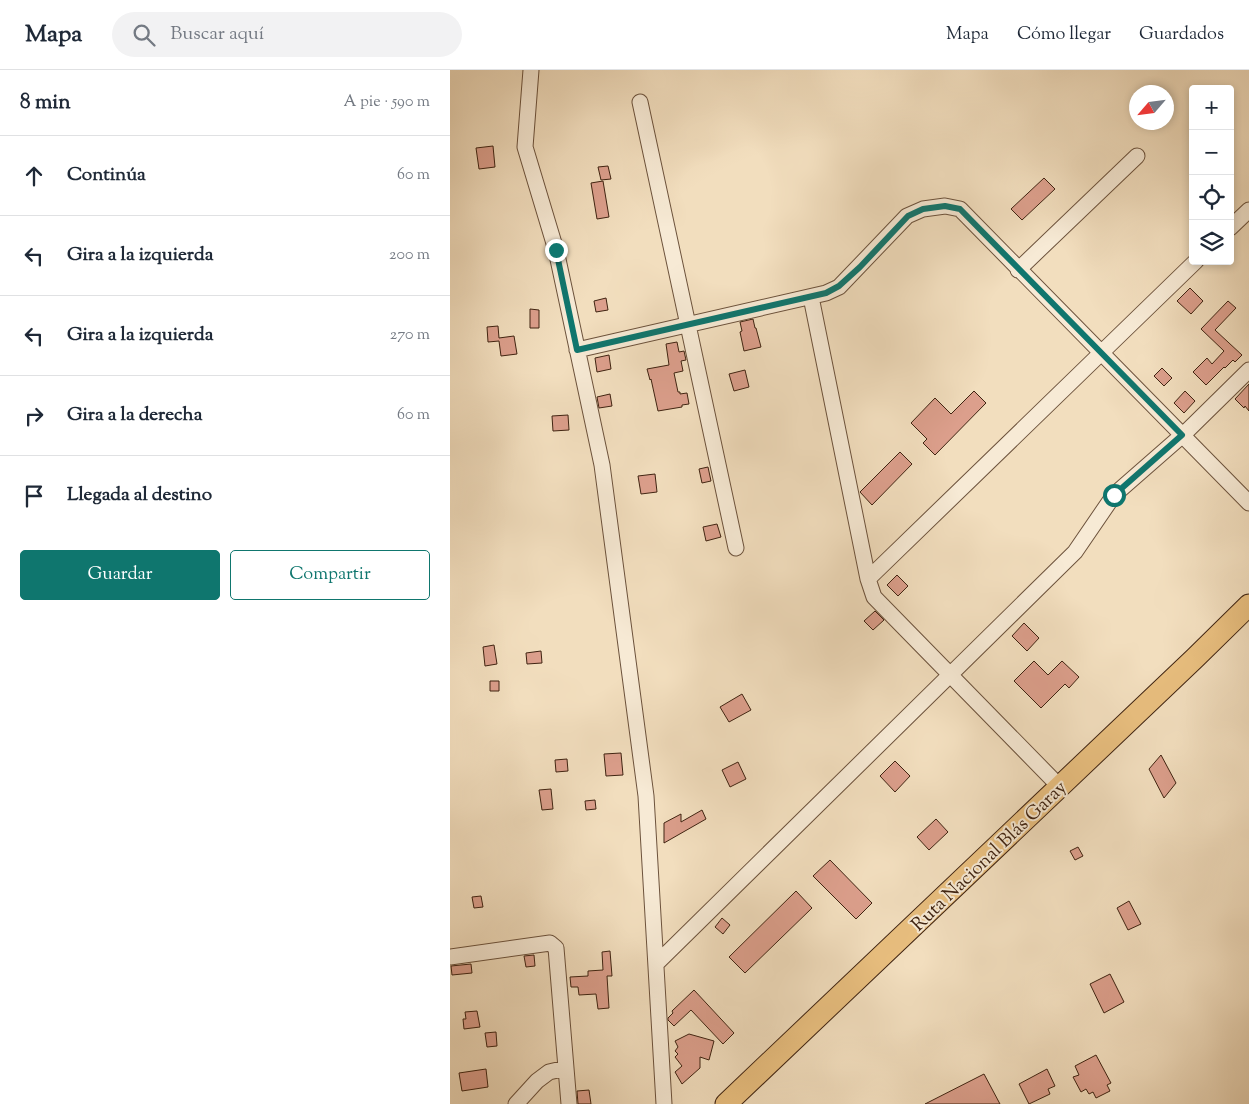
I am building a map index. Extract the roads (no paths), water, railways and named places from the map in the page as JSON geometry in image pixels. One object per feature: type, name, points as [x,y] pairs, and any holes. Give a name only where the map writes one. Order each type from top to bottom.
[{"type":"highway","name":"Ruta Nacional Blás Garay","points":[[726,1104],[1249,605]]},
{"type":"street","points":[[531,70],[525,147],[556,250],[602,465],[646,796],[664,1104]]},
{"type":"street","points":[[640,102],[736,548]]},
{"type":"street","points":[[1018,270],[1137,156]]},
{"type":"street","points":[[577,350],[826,293],[839,286],[860,267],[908,216],[923,209],[945,206],[960,209],[1018,270],[1249,502]]},
{"type":"street","points":[[1234,224],[1249,210]]},
{"type":"street","points":[[868,579],[1192,265]]},
{"type":"street","points":[[811,297],[868,579],[874,597],[1060,787]]},
{"type":"street","points":[[656,964],[1075,552],[1114,495],[1182,435],[1249,370]]},
{"type":"street","points":[[450,957],[550,943],[556,948],[569,1104]]},
{"type":"street","points":[[516,1104],[536,1081],[550,1072],[566,1068]]}]
